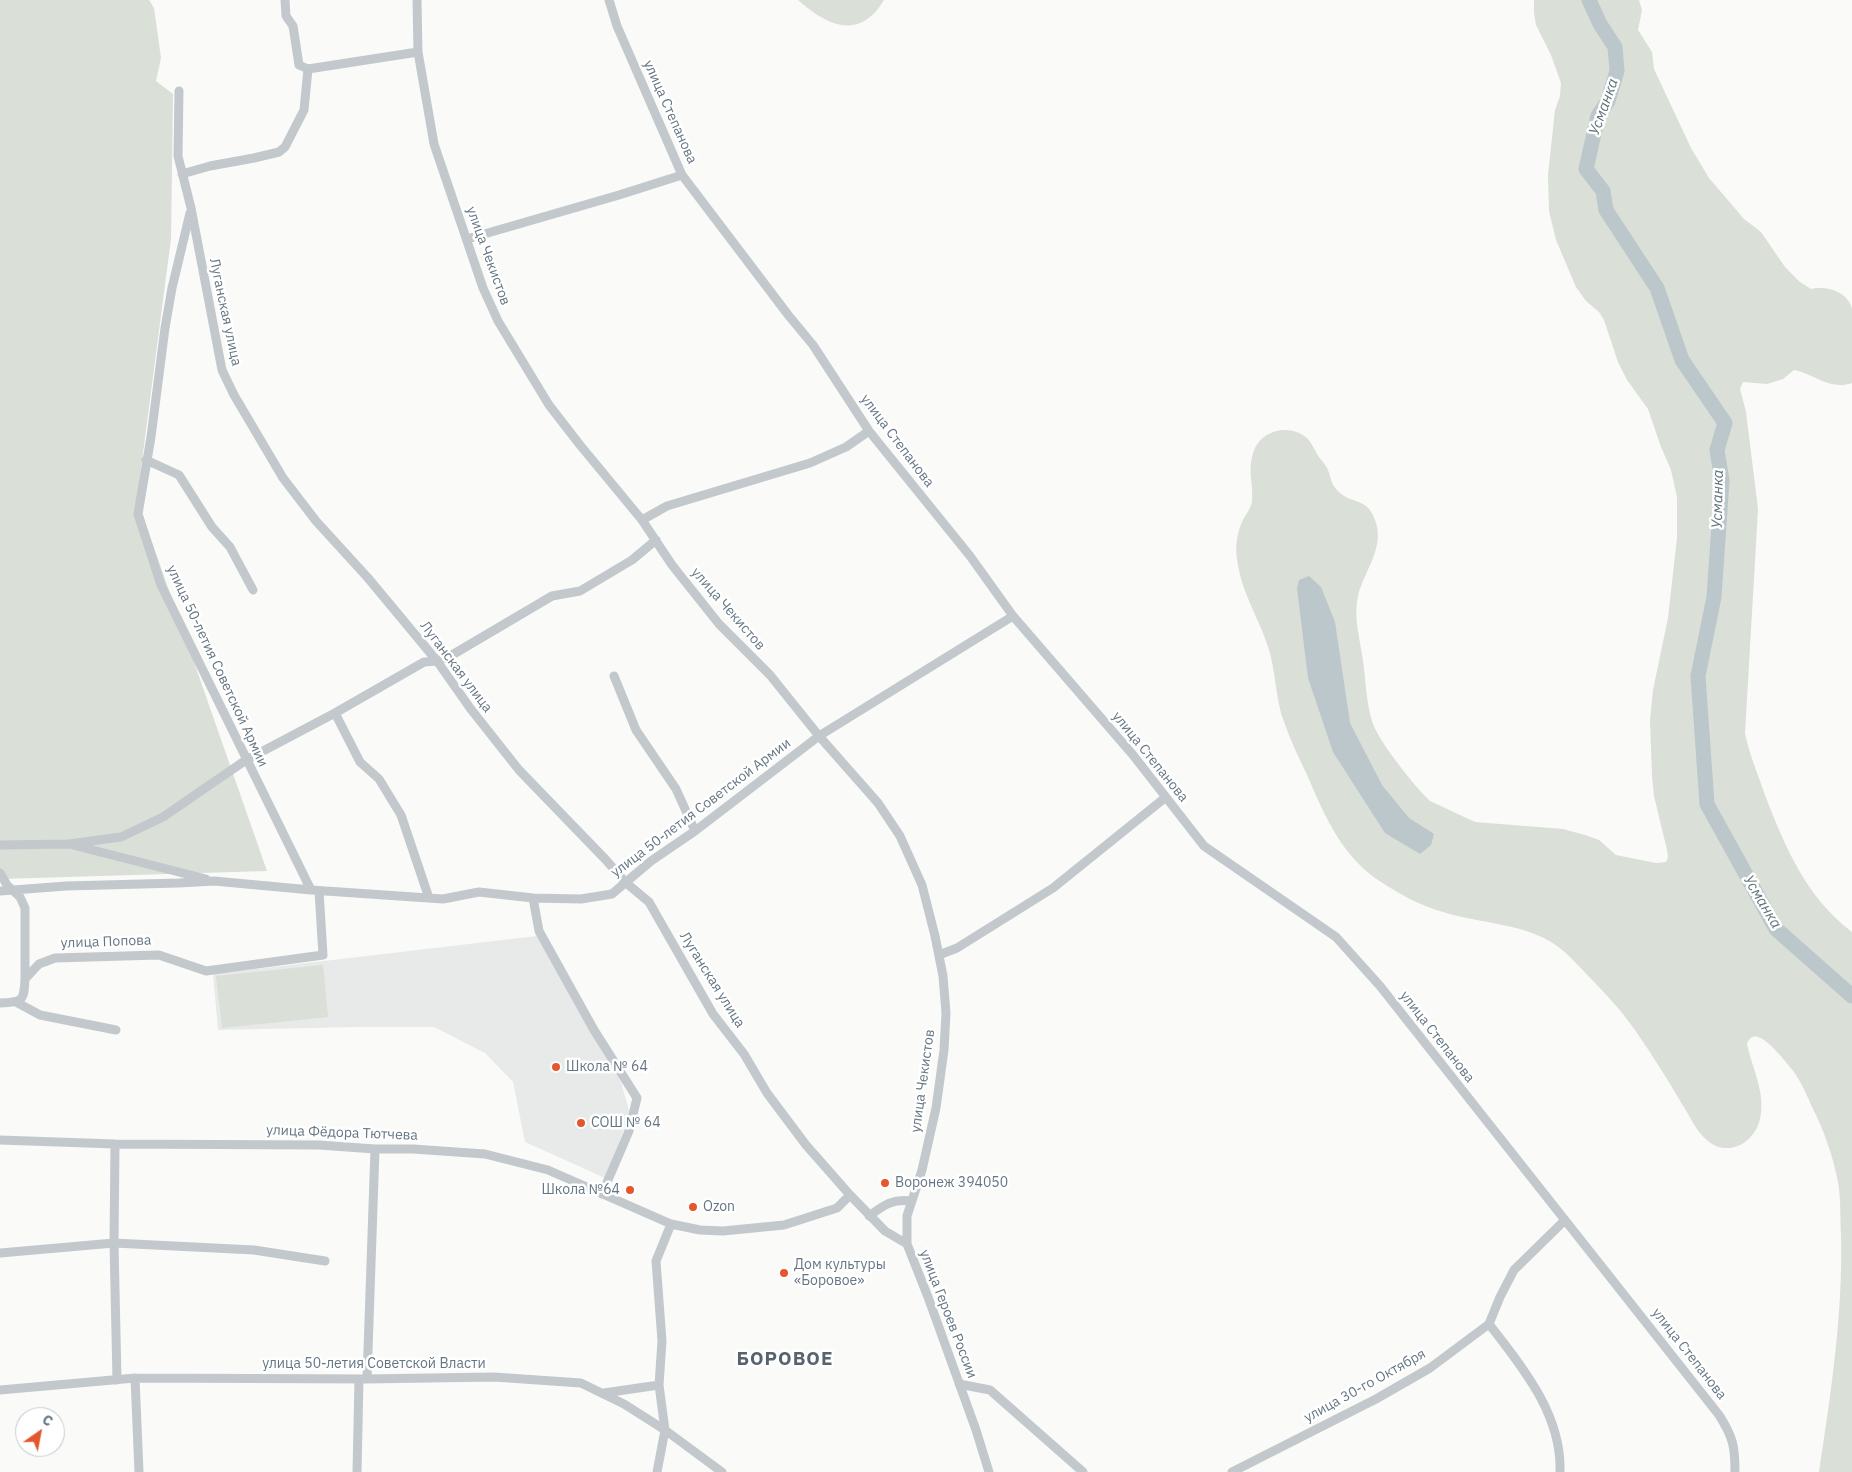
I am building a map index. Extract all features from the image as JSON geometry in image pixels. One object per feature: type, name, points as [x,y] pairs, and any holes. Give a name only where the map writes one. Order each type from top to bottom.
[{"type":"street","points":[[285,0],[286,16],[293,26],[299,65],[308,69],[418,52]]},
{"type":"street","name":"улица Чекистов","points":[[417,0],[418,52],[434,144],[483,288],[498,321],[550,405],[580,445],[642,520],[672,565],[719,624],[770,675],[878,803],[900,836],[922,885],[943,976],[945,1004],[944,1050],[934,1117],[922,1170],[907,1216],[906,1244]]},
{"type":"street","name":"улица Степанова","points":[[609,0],[617,26],[682,175],[813,346],[869,431],[970,556],[1013,616],[1132,755],[1204,846],[1336,937],[1380,986],[1719,1415],[1730,1432],[1735,1454],[1735,1472]]},
{"type":"street","points":[[182,174],[210,166],[279,152],[285,147],[304,110],[308,69]]},
{"type":"street","name":"Луганская улица","points":[[179,91],[178,156],[191,208],[222,370],[234,395],[283,478],[316,521],[368,578],[437,661],[470,708],[519,770],[606,860],[624,882],[649,902],[713,1014],[744,1054],[767,1093],[806,1145],[850,1196]]},
{"type":"street","points":[[467,238],[620,195],[682,175]]},
{"type":"street","name":"улица 50-летия Советской Армии","points":[[191,208],[166,320],[151,436],[138,514],[161,585],[246,760],[315,891]]},
{"type":"street","points":[[642,520],[667,506],[810,463],[846,447],[869,431]]},
{"type":"street","points":[[146,460],[179,475],[212,527],[230,547],[253,590]]},
{"type":"street","points":[[0,845],[69,844],[121,837],[156,820],[246,760],[424,662],[437,661],[452,655],[552,596],[580,592],[632,560],[656,540]]},
{"type":"street","name":"улица 50-летия Советской Армии","points":[[214,881],[315,891],[443,899],[478,892],[533,898],[581,899],[612,894],[624,882],[695,831],[820,736],[1013,616]]},
{"type":"street","points":[[614,676],[636,730],[676,789],[695,831]]},
{"type":"street","points":[[334,713],[360,762],[379,778],[401,815],[429,898]]},
{"type":"street","points":[[939,955],[957,948],[1054,888],[1166,798]]},
{"type":"street","points":[[69,844],[214,881]]},
{"type":"street","points":[[0,873],[13,891],[20,897],[25,908],[24,995],[22,1000],[0,1003]]},
{"type":"street","points":[[0,891],[66,886],[179,884],[214,881]]},
{"type":"street","name":"улица Попова","points":[[25,978],[39,964],[55,958],[159,955],[206,972],[322,955],[315,891]]},
{"type":"street","points":[[533,898],[539,931],[594,1030],[637,1098],[630,1131],[602,1194]]},
{"type":"street","points":[[16,1002],[40,1015],[116,1030]]},
{"type":"street","name":"улица Фёдора Тютчева","points":[[0,1140],[114,1144],[320,1144],[485,1154],[548,1170],[671,1224]]},
{"type":"street","points":[[114,1144],[117,1380]]},
{"type":"street","points":[[356,1472],[363,1379],[375,1148]]},
{"type":"street","points":[[657,1472],[665,1430],[659,1385],[662,1341],[656,1261],[671,1224],[700,1230],[723,1231],[784,1225],[837,1208],[850,1196]]},
{"type":"street","name":"улица Героев России","points":[[850,1196],[884,1231],[906,1244],[919,1273],[989,1472]]},
{"type":"street","points":[[869,1216],[884,1205],[892,1202],[911,1201]]},
{"type":"street","points":[[1560,1472],[1560,1455],[1549,1415],[1528,1375],[1489,1324],[1514,1270],[1565,1220]]},
{"type":"street","points":[[0,1253],[114,1243],[254,1250],[325,1261]]},
{"type":"street","name":"улица 30-го Октября","points":[[1232,1472],[1430,1368],[1489,1324]]},
{"type":"street","name":"улица 50-летия Советской Власти","points":[[0,1390],[135,1378],[363,1379],[494,1377],[581,1384],[604,1393],[665,1430],[722,1472]]},
{"type":"street","points":[[135,1378],[139,1472]]},
{"type":"street","points":[[959,1384],[990,1390],[1083,1472]]},
{"type":"street","points":[[604,1393],[659,1385]]},
{"type":"street","points":[[1068,1459],[1075,1472]]},
{"type":"shaded area","points":[[0,0],[149,0],[154,8],[161,58],[156,81],[173,94],[171,239],[137,499],[267,871],[0,879]]},
{"type":"shaded area","points":[[798,0],[884,0],[875,13],[865,21],[854,25],[843,25],[820,17]]},
{"type":"shaded area","points":[[1534,0],[1639,0],[1642,10],[1638,30],[1652,52],[1654,69],[1691,148],[1709,178],[1744,219],[1761,232],[1785,267],[1800,282],[1811,289],[1830,289],[1842,294],[1850,303],[1852,309],[1852,383],[1837,385],[1794,370],[1783,379],[1767,384],[1743,382],[1740,389],[1746,412],[1758,509],[1745,733],[1765,795],[1789,852],[1822,903],[1852,932],[1852,1472],[1819,1472],[1832,1383],[1838,1324],[1841,1265],[1840,1201],[1836,1172],[1828,1143],[1797,1076],[1768,1043],[1756,1037],[1751,1038],[1747,1044],[1760,1090],[1760,1119],[1753,1135],[1747,1141],[1732,1148],[1716,1146],[1708,1141],[1697,1129],[1655,1059],[1622,1013],[1606,994],[1558,946],[1527,931],[1460,917],[1427,907],[1411,900],[1368,872],[1356,861],[1337,836],[1321,807],[1293,745],[1281,713],[1270,653],[1239,571],[1236,554],[1237,540],[1240,526],[1252,501],[1251,463],[1255,448],[1265,436],[1271,433],[1285,430],[1293,431],[1309,440],[1326,466],[1335,488],[1342,495],[1364,504],[1373,514],[1378,533],[1377,542],[1358,596],[1356,609],[1370,715],[1382,741],[1416,786],[1430,801],[1475,822],[1563,829],[1599,840],[1616,855],[1656,863],[1666,862],[1668,857],[1667,850],[1654,796],[1650,720],[1653,690],[1668,618],[1677,538],[1677,497],[1671,470],[1648,409],[1627,380],[1618,362],[1604,320],[1576,287],[1556,240],[1549,211],[1548,175],[1555,110],[1560,96],[1561,83],[1551,55],[1536,25]]},
{"type":"shaded area","points":[[1309,576],[1321,587],[1335,622],[1350,723],[1382,785],[1409,818],[1434,834],[1431,845],[1420,854],[1385,833],[1333,752],[1308,678],[1297,588],[1299,580]]},
{"type":"shaded area","name":"Школа № 64","points":[[537,936],[621,1082],[630,1114],[605,1178],[525,1142],[513,1082],[485,1053],[434,1027],[218,1030],[213,974]]},
{"type":"shaded area","points":[[323,965],[328,1017],[222,1028],[216,976]]},
{"type":"waterway","name":"Усманка","points":[[1589,0],[1600,24],[1615,47],[1617,71],[1608,101],[1598,116],[1586,169],[1603,191],[1606,210],[1657,288],[1682,360],[1725,423],[1717,450],[1722,481],[1714,597],[1698,676],[1707,804],[1776,929],[1852,996]]},
{"type":"place","name":"Школа № 64","points":[[556,1067]]},
{"type":"place","name":"СОШ № 64","points":[[581,1123]]},
{"type":"place","name":"Воронеж 394050","points":[[885,1183]]},
{"type":"place","name":"Школа №64","points":[[630,1190]]},
{"type":"place","name":"Ozon","points":[[693,1207]]},
{"type":"place","name":"Дом культуры «Боровое»","points":[[784,1273]]},
{"type":"district","name":"БОРОВОЕ","points":[[785,1360]]}]
